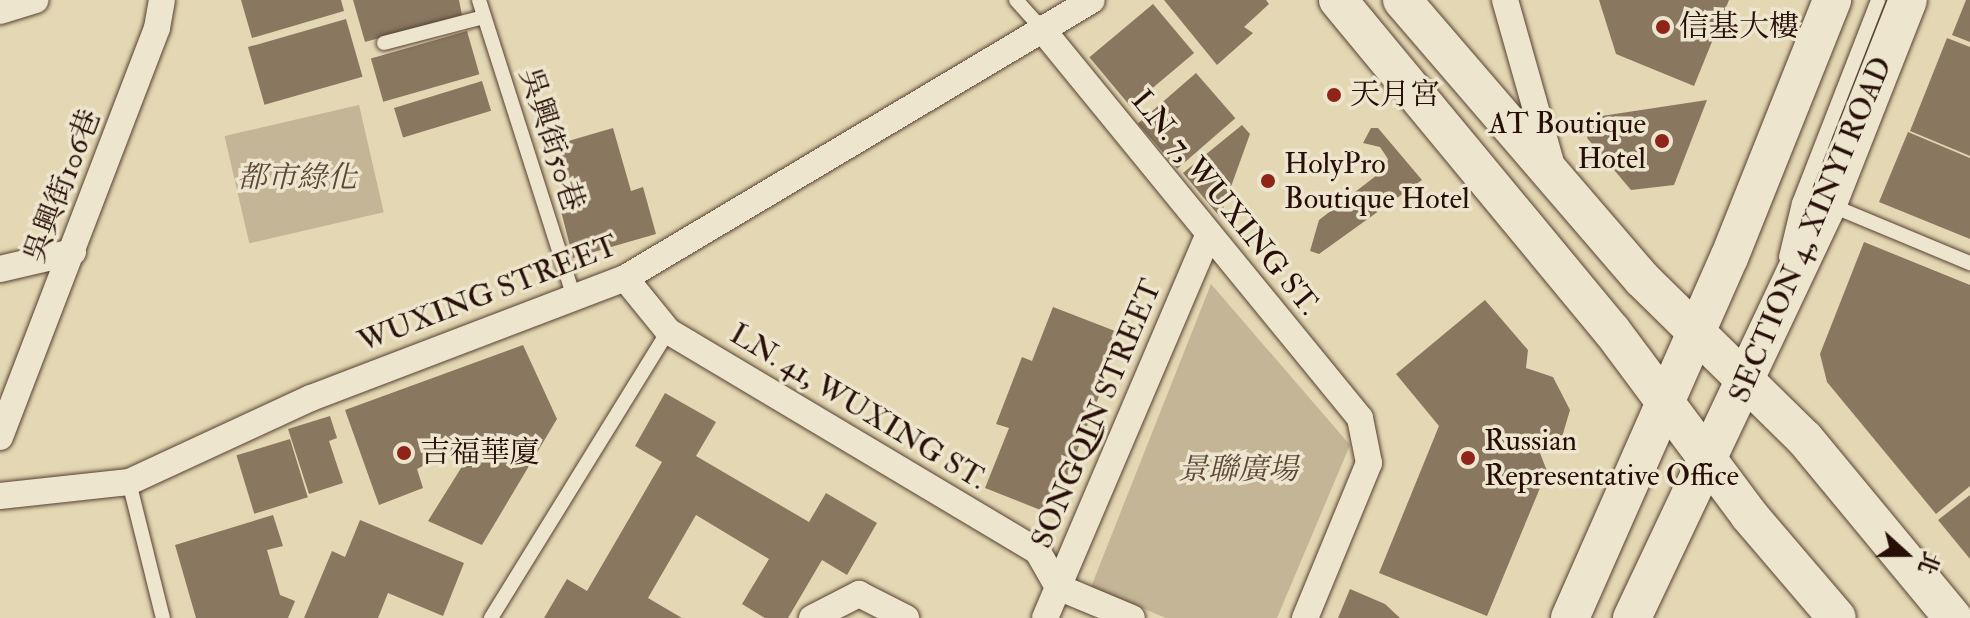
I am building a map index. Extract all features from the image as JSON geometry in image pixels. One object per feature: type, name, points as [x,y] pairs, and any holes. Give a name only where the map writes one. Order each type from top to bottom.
[{"type":"main road","points":[[1338,0],[1663,395],[1709,458],[1837,618]]},
{"type":"main road","points":[[1402,0],[1695,332],[1805,439],[1953,618]]},
{"type":"main road","points":[[1570,618],[1663,395],[1695,332],[1832,0]]},
{"type":"main road","name":"SECTION 4, XINYI ROAD","points":[[1632,618],[1747,383],[1828,203],[1908,0]]},
{"type":"street","name":"吳興街106巷","points":[[0,437],[73,252],[162,0]]},
{"type":"street","name":"WUXING STREET","points":[[0,496],[129,482],[311,398],[573,295],[625,278],[1092,0]]},
{"type":"street","points":[[1505,0],[1554,173]]},
{"type":"street","name":"LN. 7, WUXING ST.","points":[[1041,28],[1360,418],[1369,463],[1305,618]]},
{"type":"street","name":"SONGQIN STREET","points":[[1045,618],[1208,235]]},
{"type":"street","points":[[0,269],[73,252]]},
{"type":"street","name":"LN. 41, WUXING ST.","points":[[625,278],[668,331],[1038,552],[1058,587]]},
{"type":"street","points":[[1058,587],[1132,618]]},
{"type":"street","points":[[812,618],[859,594],[906,618]]},
{"type":"lane","name":"吳興街50巷","points":[[479,0],[573,295]]},
{"type":"lane","points":[[1016,0],[1041,28]]},
{"type":"lane","points":[[1747,383],[1799,203],[1878,0]]},
{"type":"lane","points":[[384,43],[484,17]]},
{"type":"lane","points":[[1828,203],[1970,263]]},
{"type":"lane","points":[[491,618],[668,331]]},
{"type":"lane","points":[[129,482],[163,618]]},
{"type":"green space","name":"都市綠化","points":[[359,105],[384,212],[249,243],[225,136]]},
{"type":"green space","name":"景聯廣場","points":[[1211,284],[1350,445],[1277,618],[1166,618],[1091,587]]},
{"type":"building","points":[[241,0],[341,0],[344,11],[252,38]]},
{"type":"building","points":[[353,0],[459,0],[462,15],[365,42]]},
{"type":"building","points":[[1164,0],[1266,0],[1269,4],[1244,27],[1253,33],[1217,65]]},
{"type":"building","name":"信基大樓","points":[[1599,0],[1729,0],[1694,86],[1616,54]]},
{"type":"building","points":[[1966,0],[1970,0],[1970,42],[1952,35]]},
{"type":"building","points":[[1153,4],[1194,53],[1131,106],[1089,57]]},
{"type":"building","points":[[346,19],[363,77],[264,105],[248,47]]},
{"type":"building","points":[[467,31],[479,74],[383,102],[371,59]]},
{"type":"building","points":[[1947,38],[1970,47],[1970,156],[1910,131]]},
{"type":"building","points":[[1196,73],[1235,118],[1177,169],[1138,124]]},
{"type":"building","points":[[482,81],[491,111],[403,138],[394,108]]},
{"type":"building","points":[[1707,100],[1674,185],[1631,190],[1587,138],[1595,117]]},
{"type":"building","points":[[1242,125],[1250,134],[1220,217],[1183,173]]},
{"type":"building","points":[[613,128],[631,191],[643,187],[656,234],[573,258],[561,211],[575,207],[558,144]]},
{"type":"building","points":[[1371,128],[1378,128],[1422,180],[1319,254],[1310,251],[1319,220],[1386,168],[1388,159],[1380,147],[1363,143]]},
{"type":"building","points":[[1908,132],[1970,158],[1970,239],[1879,202]]},
{"type":"building","points":[[1864,242],[1970,285],[1970,486],[1936,514],[1827,382],[1820,354]]},
{"type":"building","points":[[1485,300],[1528,350],[1526,368],[1553,377],[1570,410],[1562,437],[1540,453],[1547,471],[1487,616],[1379,573],[1439,426],[1396,374]]},
{"type":"building","points":[[1053,307],[1115,331],[1094,382],[1103,386],[1064,484],[1056,480],[1043,511],[985,488],[1009,428],[996,424],[1022,357],[1032,361]]},
{"type":"building","name":"吉福華廈","points":[[523,345],[557,419],[482,545],[428,521],[481,436],[417,469],[423,488],[379,505],[345,410]]},
{"type":"building","points":[[665,393],[716,422],[696,456],[809,522],[826,493],[877,523],[847,575],[822,560],[788,618],[765,618],[742,604],[769,559],[696,515],[648,598],[682,618],[544,618],[567,579],[587,591],[662,462],[635,446]]},
{"type":"building","points":[[330,416],[337,438],[329,441],[343,483],[309,494],[288,429]]},
{"type":"building","points":[[290,439],[308,497],[254,514],[236,455]]},
{"type":"building","points":[[1970,495],[1970,559],[1938,520]]},
{"type":"building","points":[[273,515],[283,546],[267,550],[280,595],[295,601],[288,618],[196,618],[175,545]]},
{"type":"building","points":[[360,520],[464,563],[443,616],[388,593],[378,618],[304,618],[332,551],[345,557]]},
{"type":"building","points":[[1350,589],[1385,604],[1400,618],[1338,618]]},
{"type":"place","name":"信基大樓","points":[[1663,27]]},
{"type":"place","name":"天月宮","points":[[1334,95]]},
{"type":"place","name":"AT Boutique Hotel","points":[[1662,141]]},
{"type":"place","name":"HolyPro Boutique Hotel","points":[[1268,181]]},
{"type":"place","name":"吉福華廈","points":[[404,453]]},
{"type":"place","name":"Russian Representative Office","points":[[1468,458]]}]
